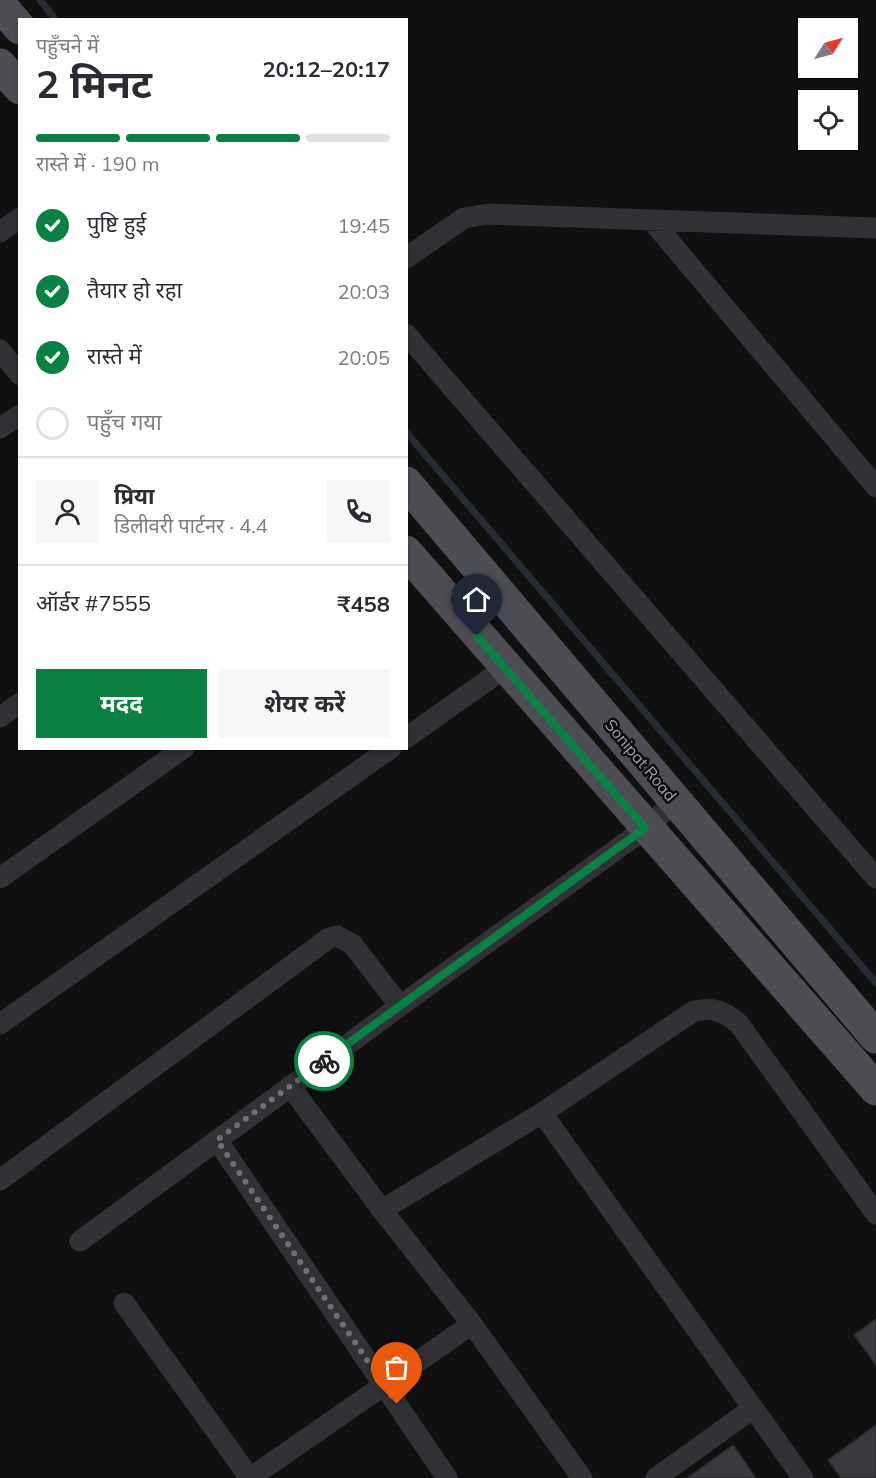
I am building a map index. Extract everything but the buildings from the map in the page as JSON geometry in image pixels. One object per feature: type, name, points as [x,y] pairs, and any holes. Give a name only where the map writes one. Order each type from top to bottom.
[{"type":"main road","points":[[0,5],[18,26]]},
{"type":"main road","points":[[0,65],[18,86]]},
{"type":"main road","name":"Sonipat Road","points":[[408,485],[876,1037]]},
{"type":"main road","points":[[411,568],[505,668],[876,1089]]},
{"type":"street","points":[[408,257],[464,218],[488,214],[653,222],[876,228]]},
{"type":"street","points":[[0,232],[18,219]]},
{"type":"street","points":[[653,222],[876,487]]},
{"type":"street","points":[[408,336],[876,878]]},
{"type":"street","points":[[0,350],[18,372]]},
{"type":"street","points":[[0,429],[18,416]]},
{"type":"street","points":[[408,737],[505,668]]},
{"type":"street","points":[[0,717],[18,704]]},
{"type":"street","points":[[0,878],[181,750]]},
{"type":"street","points":[[0,1024],[388,750]]},
{"type":"street","points":[[80,1240],[645,828],[676,801]]},
{"type":"street","points":[[0,1180],[329,938],[338,936],[352,944],[400,1006]]},
{"type":"street","points":[[382,1210],[542,1113],[694,1011],[711,1007],[727,1013],[739,1024],[876,1214]]},
{"type":"street","points":[[290,1086],[382,1210],[472,1324],[582,1478]]},
{"type":"street","points":[[542,1113],[803,1478]]},
{"type":"street","points":[[217,1140],[447,1478]]},
{"type":"street","points":[[124,1303],[250,1478],[472,1324]]},
{"type":"street","points":[[656,1478],[752,1409]]},
{"type":"waterway","points":[[40,0],[54,18]]},
{"type":"waterway","points":[[408,434],[876,983]]},
{"type":"way so far","points":[[324,1061],[217,1140],[397,1404]]},
{"type":"route","points":[[324,1061],[645,828],[477,636]]}]
